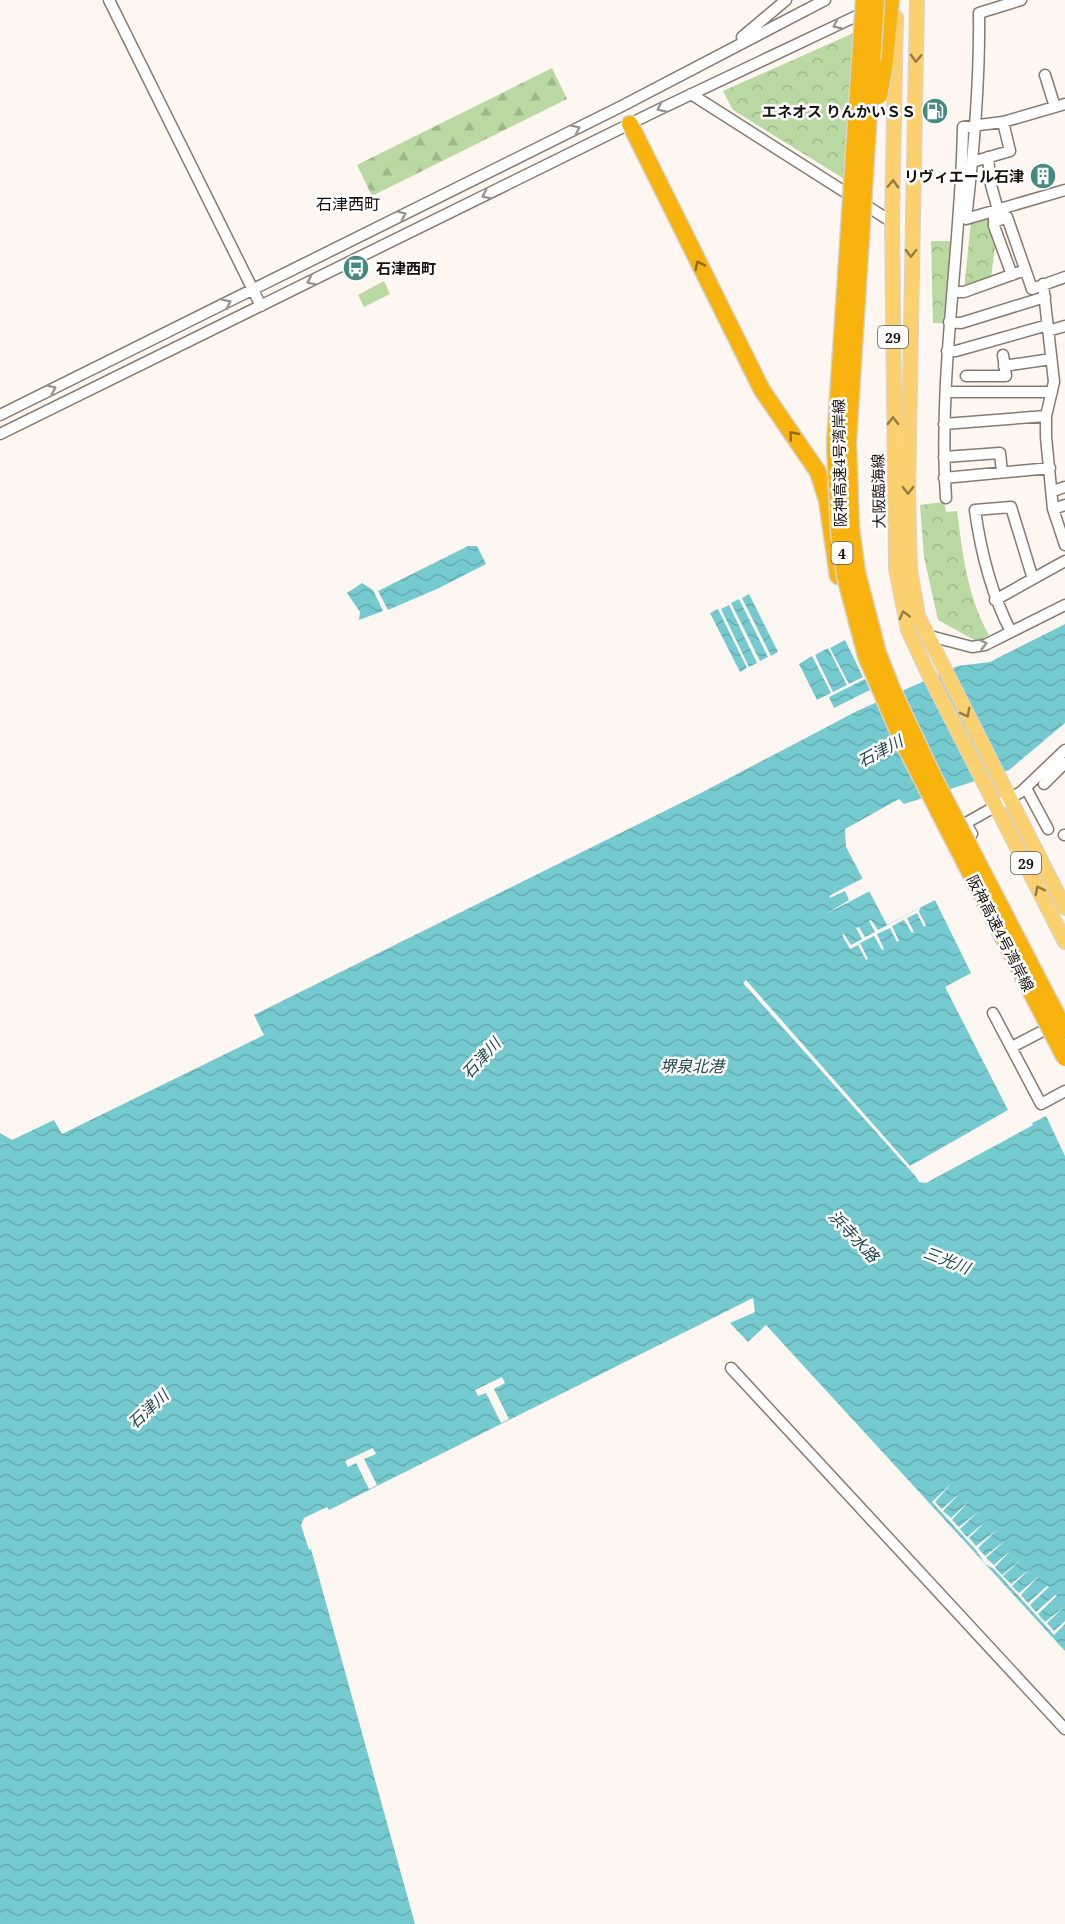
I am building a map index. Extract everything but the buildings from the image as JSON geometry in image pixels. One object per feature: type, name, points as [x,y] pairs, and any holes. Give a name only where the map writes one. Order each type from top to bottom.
[{"type":"highway","name":"阪神高速4号湾岸線","points":[[864,0],[837,404],[836,478],[845,576],[866,656],[881,694],[923,783],[1065,1058]]},
{"type":"highway","name":"阪神高速4号湾岸線","points":[[876,0],[848,442],[850,528],[857,572],[878,653],[917,744],[1065,1032]]},
{"type":"highway","points":[[856,315],[868,174],[891,0]]},
{"type":"highway","points":[[630,124],[762,390],[818,472],[827,500],[835,561],[846,609],[881,694]]},
{"type":"main road","name":"大阪臨海線","points":[[896,0],[892,222],[896,568],[908,630],[1065,942]]},
{"type":"main road","name":"大阪臨海線","points":[[917,0],[908,494],[910,569],[918,616],[926,635],[1000,776],[1065,908]]},
{"type":"street","points":[[109,0],[261,306]]},
{"type":"street","points":[[692,70],[755,28],[786,0]]},
{"type":"street","points":[[0,415],[622,106],[825,0]]},
{"type":"street","points":[[0,434],[691,94],[891,0]]},
{"type":"street","points":[[1021,0],[979,13],[980,70],[966,219],[995,214],[1065,190]]},
{"type":"street","points":[[946,498],[944,424],[947,351],[960,221],[963,127],[1003,122],[1060,106],[1045,75]]},
{"type":"street","points":[[691,94],[892,222]]},
{"type":"street","points":[[622,106],[630,124]]},
{"type":"street","points":[[972,162],[1010,151],[1003,122]]},
{"type":"street","points":[[988,157],[995,214],[1012,275]]},
{"type":"street","points":[[995,214],[1007,217],[1032,289],[1065,277]]},
{"type":"street","points":[[953,292],[964,292],[1025,270]]},
{"type":"street","points":[[1043,284],[1057,384],[1046,416],[1053,509],[1064,540]]},
{"type":"street","points":[[949,322],[961,323],[1044,297]]},
{"type":"street","points":[[947,351],[956,351],[1048,328],[1065,326]]},
{"type":"street","points":[[966,376],[1006,375],[1003,361],[1052,359]]},
{"type":"street","points":[[946,392],[1057,384]]},
{"type":"street","points":[[944,424],[1046,416]]},
{"type":"street","points":[[944,457],[1000,453],[1002,472]]},
{"type":"street","points":[[944,478],[1050,468]]},
{"type":"street","points":[[1053,491],[1065,487]]},
{"type":"street","points":[[1053,509],[1065,505]]},
{"type":"street","points":[[1011,632],[995,600],[980,551],[975,510],[1011,507],[1034,579]]},
{"type":"street","points":[[995,600],[1065,561]]},
{"type":"street","points":[[926,635],[972,646],[985,645],[1065,605]]},
{"type":"street","points":[[1012,1047],[1065,1017],[966,823],[1026,788],[1065,750]]},
{"type":"street","points":[[1044,784],[1065,762]]},
{"type":"street","points":[[1026,788],[1048,829]]},
{"type":"street","points":[[993,1012],[1041,1104],[1065,1091]]},
{"type":"street","points":[[731,1368],[1065,1729]]},
{"type":"green space","points":[[867,27],[854,185],[733,110],[723,91]]},
{"type":"green space","points":[[552,68],[567,99],[372,196],[357,165]]},
{"type":"green space","points":[[992,215],[996,239],[991,279],[964,290],[971,221]]},
{"type":"green space","points":[[931,241],[955,241],[946,323],[933,323]]},
{"type":"green space","points":[[384,281],[390,294],[364,307],[358,295]]},
{"type":"green space","points":[[944,502],[946,512],[957,511],[971,590],[989,635],[978,642],[938,620],[924,557],[920,505]]},
{"type":"water","points":[[468,546],[477,546],[486,564],[388,610],[378,591]]},
{"type":"water","points":[[362,583],[373,590],[383,611],[359,620],[360,612],[347,593]]},
{"type":"water","points":[[749,594],[778,652],[771,656],[742,598]]},
{"type":"water","points":[[739,599],[768,657],[760,661],[731,603]]},
{"type":"water","points":[[729,605],[757,663],[749,667],[721,609]]},
{"type":"water","points":[[718,609],[747,668],[740,672],[710,613]]},
{"type":"water","name":"堺泉北港","points":[[1065,624],[1065,723],[1009,770],[904,804],[899,799],[845,829],[846,847],[887,925],[935,900],[971,973],[945,987],[1008,1110],[910,1166],[919,1182],[926,1183],[1046,1116],[1065,1156],[1065,1651],[766,1325],[748,1342],[730,1323],[755,1312],[753,1298],[329,1510],[327,1507],[304,1518],[301,1525],[309,1550],[311,1549],[415,1924],[0,1924],[0,1133],[12,1140],[54,1120],[62,1134],[264,1035],[254,1015],[697,795],[857,711],[958,666],[990,662]]},
{"type":"water","points":[[845,640],[863,677],[849,684],[830,648]]},
{"type":"water","points":[[828,648],[847,685],[833,692],[815,655]]},
{"type":"water","points":[[812,656],[831,693],[817,700],[799,664]]},
{"type":"water","points":[[865,679],[870,690],[834,708],[829,697]]},
{"type":"pier","points":[[863,878],[870,891],[826,914],[849,900],[845,891],[830,898],[829,896]]},
{"type":"pier","points":[[920,908],[919,912],[926,925],[924,927],[917,913],[907,918],[914,932],[912,933],[904,920],[892,926],[899,941],[897,942],[890,928],[877,934],[884,949],[882,950],[874,936],[860,943],[868,959],[866,960],[858,945],[850,949],[842,935],[844,934],[851,945],[862,939],[856,928],[859,927],[865,937],[875,932],[869,921],[871,920],[878,930]]},
{"type":"pier","points":[[746,980],[910,1166],[918,1179],[743,983]]},
{"type":"pier","points":[[502,1377],[505,1383],[494,1389],[509,1419],[501,1423],[486,1393],[478,1396],[475,1390]]},
{"type":"pier","points":[[373,1448],[376,1454],[364,1459],[377,1485],[369,1489],[356,1463],[348,1467],[345,1461]]},
{"type":"pier","points":[[952,1483],[935,1502],[942,1509],[961,1492],[943,1511],[951,1518],[969,1501],[952,1520],[959,1527],[979,1511],[960,1529],[967,1537],[987,1520],[969,1538],[976,1546],[997,1530],[978,1548],[985,1556],[1006,1540],[986,1558],[994,1565],[1013,1548],[995,1567],[1002,1575],[1022,1559],[1003,1576],[1011,1584],[1031,1568],[1012,1586],[1019,1593],[1039,1576],[1021,1595],[1028,1603],[1047,1586],[1049,1587],[1030,1605],[1036,1612],[1055,1595],[1057,1596],[1038,1614],[1045,1622],[1065,1606],[1047,1623],[1054,1631],[1065,1621],[1065,1624],[1054,1635],[994,1569],[985,1564],[976,1550],[932,1502]]},
{"type":"place","name":"エネオス りんかいＳＳ","points":[[935,111]]},
{"type":"place","name":"リヴィエール石津","points":[[1043,176]]},
{"type":"place","name":"石津西町","points":[[356,268]]},
{"type":"district","name":"石津西町","points":[[348,204]]},
{"type":"water label","name":"石津川","points":[[880,751]]},
{"type":"water label","name":"石津川","points":[[481,1058]]},
{"type":"water label","name":"浜寺水路","points":[[854,1236]]},
{"type":"water label","name":"三光川","points":[[947,1260]]},
{"type":"water label","name":"石津川","points":[[148,1409]]}]
